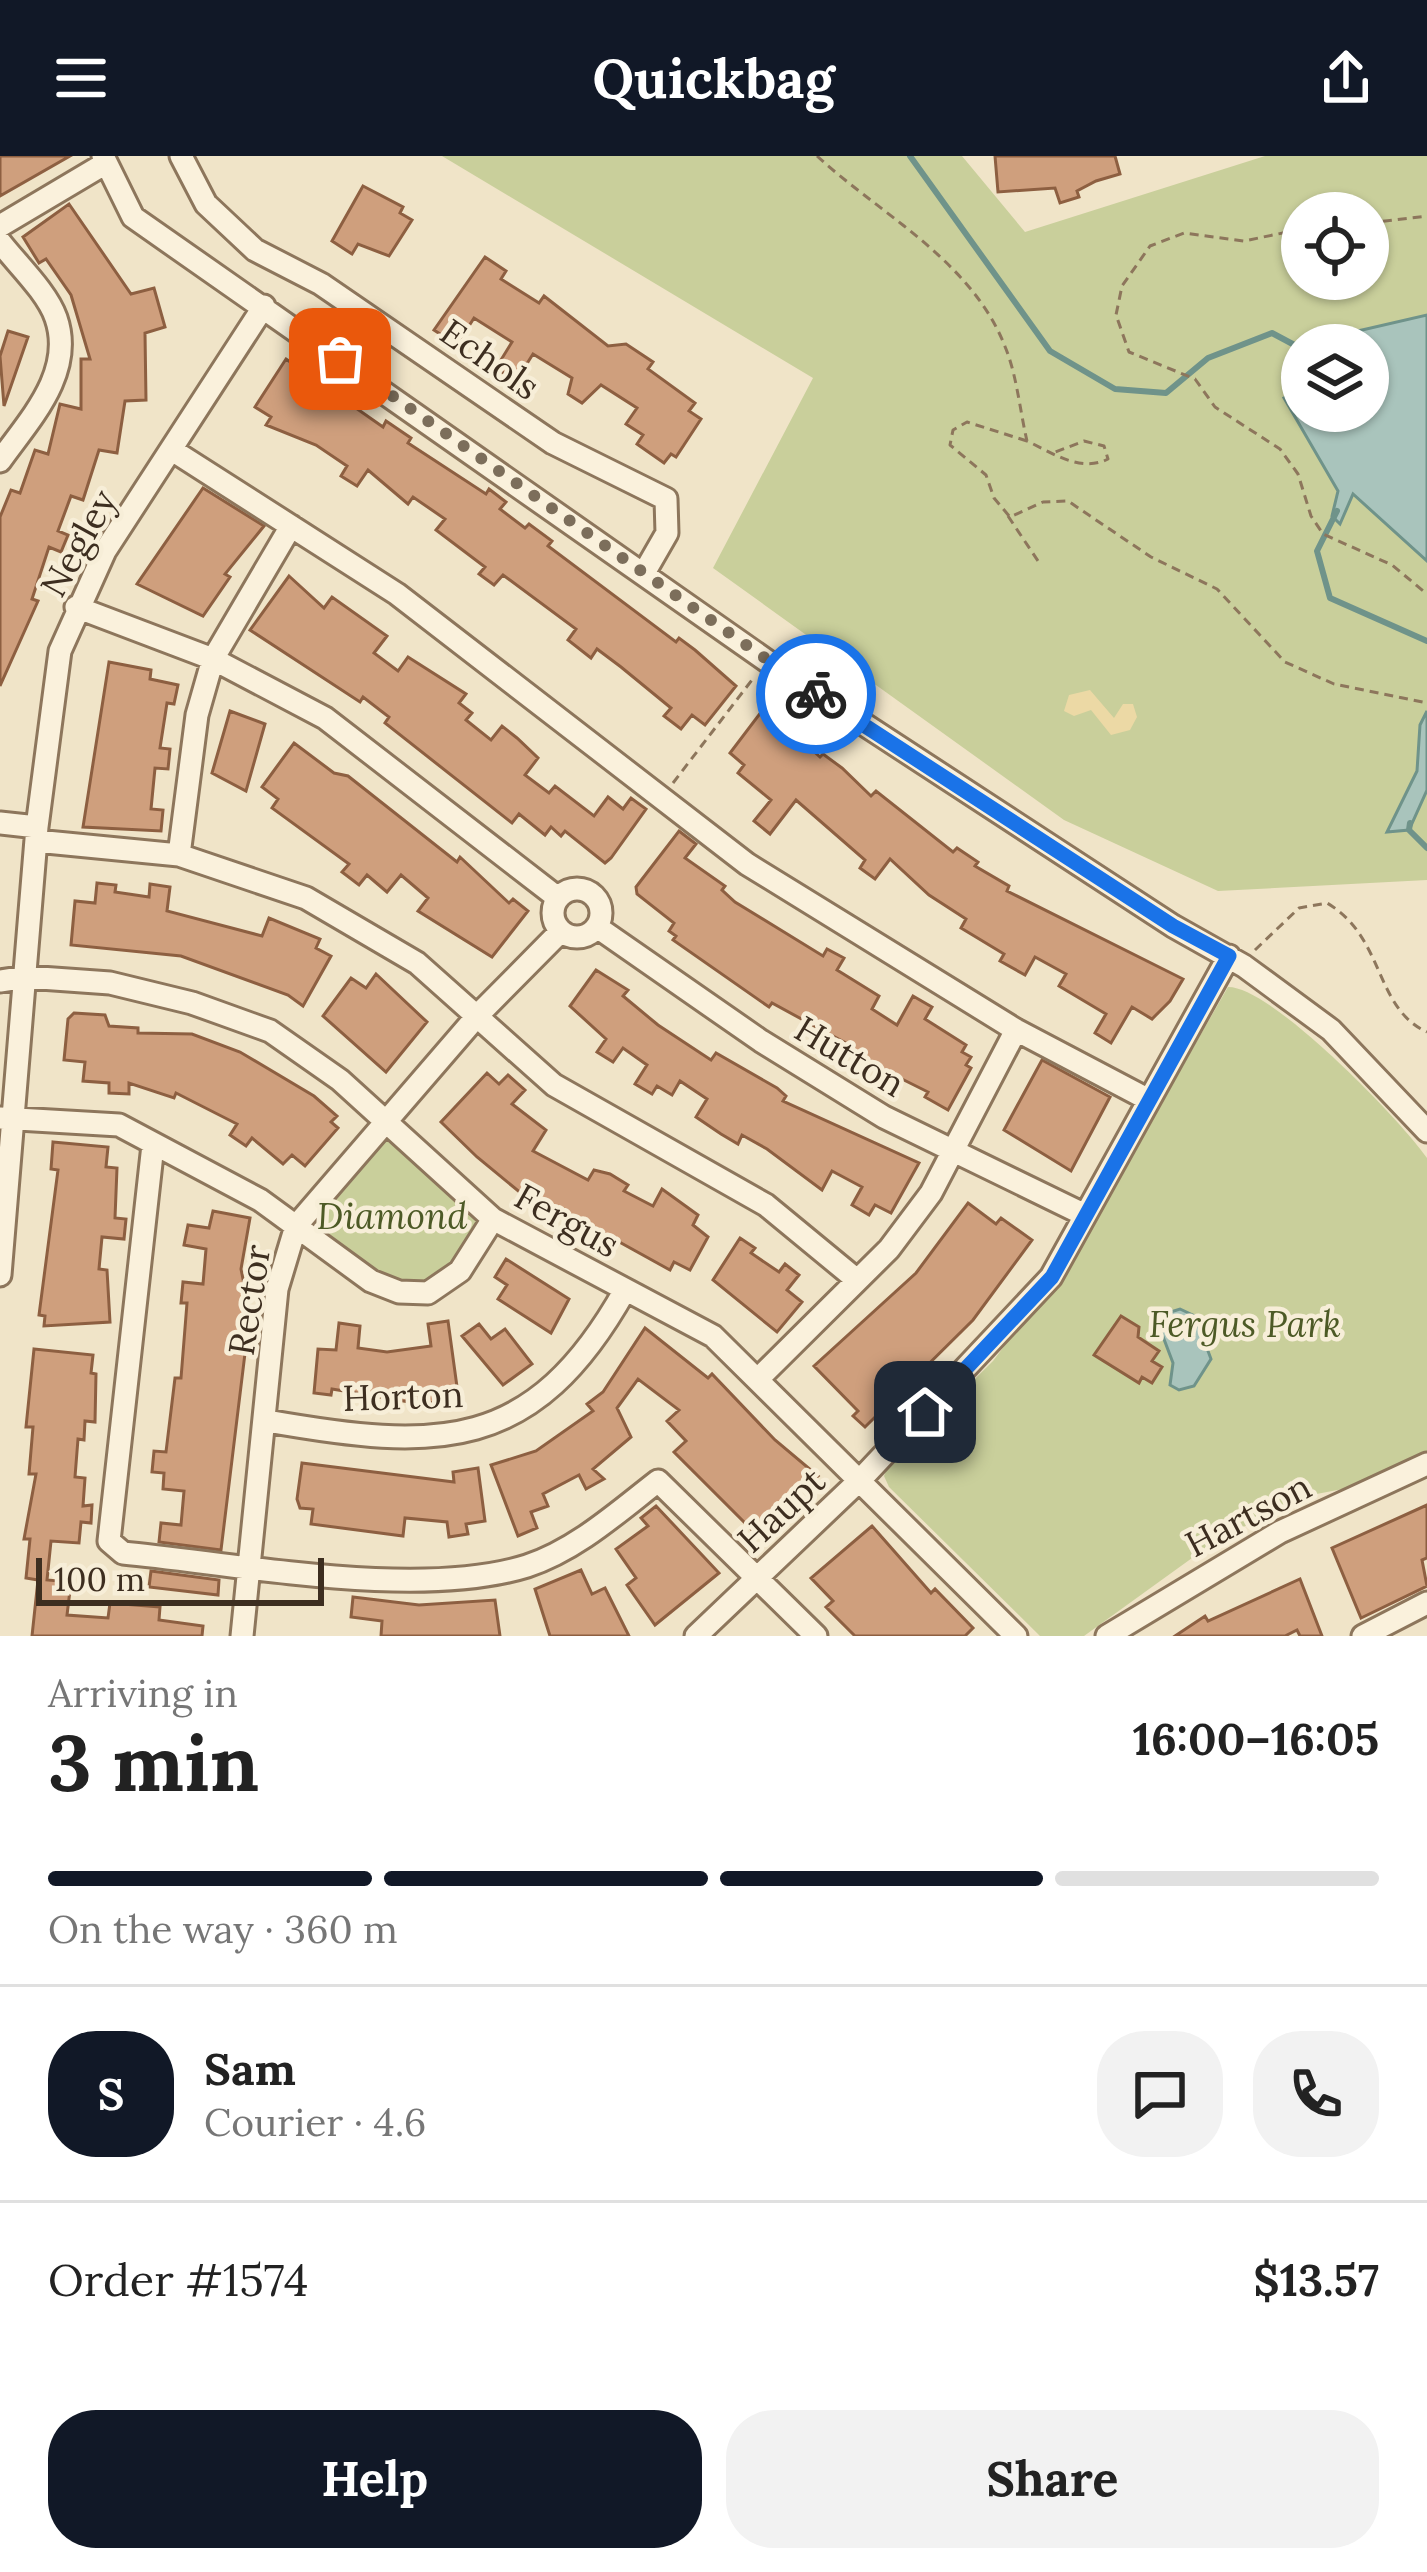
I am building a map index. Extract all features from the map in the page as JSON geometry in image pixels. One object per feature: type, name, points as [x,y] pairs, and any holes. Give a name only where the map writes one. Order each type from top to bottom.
[{"type":"street","name":"Echols","points":[[181,156],[206,204],[255,250],[321,284],[553,443],[666,500],[667,533],[644,573]]},
{"type":"street","points":[[0,226],[104,159],[133,217],[767,661],[1153,913],[1236,961],[1331,1030],[1389,1085],[1427,1132]]},
{"type":"street","points":[[0,242],[56,317],[60,351],[54,384],[0,461]]},
{"type":"street","name":"Negley","points":[[0,1275],[7,1118],[60,652],[76,607],[105,551],[264,306]]},
{"type":"street","points":[[172,449],[397,594],[747,864],[1016,1030],[1149,1100]]},
{"type":"street","points":[[179,855],[197,715],[213,659],[291,526]]},
{"type":"street","points":[[76,607],[213,659],[326,718],[558,898]]},
{"type":"street","points":[[0,823],[37,834],[179,855],[306,898],[417,963],[554,1085],[766,1205],[857,1280]]},
{"type":"street","points":[[571,890],[594,897],[601,911],[596,926],[578,937],[561,931],[553,919],[558,898],[571,890]]},
{"type":"street","name":"Hutton","points":[[596,926],[760,1041],[884,1118],[1085,1215]]},
{"type":"street","name":"Rector","points":[[242,1636],[268,1421],[277,1289],[296,1226],[478,1015],[561,931]]},
{"type":"street","name":"Haupt","points":[[696,1636],[862,1478],[1052,1277],[1149,1100],[1236,961]]},
{"type":"street","name":"Fergus","points":[[0,968],[26,977]]},
{"type":"street","name":"Fergus","points":[[0,981],[26,977],[110,983],[192,1003],[270,1031],[340,1080],[493,1219],[713,1336],[862,1478],[1016,1636]]},
{"type":"street","points":[[758,1379],[857,1280],[931,1192],[1016,1030]]},
{"type":"street","points":[[7,1118],[119,1125],[260,1200],[371,1281],[399,1292],[428,1293],[460,1271],[493,1219]]},
{"type":"street","points":[[153,1145],[109,1541],[123,1552],[466,1581],[531,1565],[591,1533],[658,1481],[816,1636]]},
{"type":"street","name":"Horton","points":[[268,1421],[360,1437],[456,1433],[511,1418],[567,1377],[625,1290]]},
{"type":"street","name":"Hartson","points":[[1107,1636],[1280,1532],[1426,1468]]},
{"type":"street","points":[[1363,1636],[1427,1604]]},
{"type":"path","points":[[817,156],[892,212],[961,280],[1005,346],[1027,441]]},
{"type":"path","points":[[1389,221],[1427,217]]},
{"type":"path","points":[[1281,233],[1244,241],[1184,233],[1150,246],[1122,286],[1116,315],[1129,352],[1181,369],[1195,379],[1215,406],[1280,449],[1298,474],[1311,516],[1323,533],[1392,565],[1427,594]]},
{"type":"path","points":[[1040,564],[986,475],[950,445],[952,430],[980,423],[1027,441],[1053,453],[1084,465],[1108,459],[1104,446],[1084,441],[1053,453]]},
{"type":"path","points":[[1007,515],[1043,502],[1068,501],[1151,557],[1217,589],[1285,662],[1334,684],[1427,703]]},
{"type":"path","points":[[661,798],[767,661]]},
{"type":"path","points":[[1236,961],[1298,908],[1327,903],[1351,916],[1371,946],[1390,998],[1427,1032]]},
{"type":"green space","points":[[442,156],[962,156],[1025,232],[1265,156],[1427,156],[1427,880],[1218,891],[1064,820],[713,568],[813,378]]},
{"type":"green space","name":"Fergus Park","points":[[1228,987],[1274,1008],[1303,1031],[1364,1087],[1427,1158],[1427,1453],[1348,1488],[1306,1496],[1217,1540],[1084,1636],[1040,1636],[889,1487],[884,1476],[889,1464],[993,1361],[1079,1247]]},
{"type":"green space","name":"Diamond","points":[[387,1123],[491,1219],[465,1255],[443,1277],[423,1288],[403,1288],[382,1280],[299,1226]]},
{"type":"sand","points":[[1090,690],[1114,718],[1123,704],[1133,704],[1137,717],[1130,730],[1111,735],[1091,710],[1074,716],[1064,711],[1069,695]]},
{"type":"water","points":[[1427,315],[1427,561],[1353,494],[1340,524],[1332,516],[1338,491],[1304,432],[1389,432],[1388,324]]},
{"type":"water","points":[[1427,711],[1427,790],[1409,830],[1387,832],[1417,771],[1420,725]]},
{"type":"water","points":[[1180,1309],[1195,1316],[1211,1359],[1194,1386],[1179,1390],[1170,1385],[1173,1363],[1159,1326],[1164,1314]]},
{"type":"building","points":[[0,156],[70,156],[0,196]]},
{"type":"building","points":[[995,156],[1115,156],[1120,174],[1096,181],[1077,191],[1079,197],[1060,203],[1055,188],[998,192]]},
{"type":"building","points":[[363,186],[403,207],[400,213],[412,220],[389,256],[358,244],[352,254],[332,241]]},
{"type":"building","points":[[69,204],[131,294],[154,288],[165,327],[145,333],[146,400],[125,401],[117,453],[99,450],[83,500],[71,496],[58,531],[68,535],[61,552],[49,547],[32,599],[38,601],[0,686],[0,517],[11,490],[20,493],[35,450],[48,454],[60,404],[81,409],[81,359],[90,359],[71,295],[46,259],[39,263],[23,237]]},
{"type":"building","points":[[485,257],[506,271],[501,279],[539,303],[544,296],[608,346],[626,344],[653,362],[648,369],[695,403],[689,411],[701,419],[676,457],[671,454],[664,463],[637,444],[643,435],[626,424],[637,408],[601,385],[582,403],[568,394],[572,378],[533,354],[516,381],[496,368],[512,342],[474,318],[457,345],[434,330]]},
{"type":"building","points":[[8,331],[28,337],[4,406],[0,356]]},
{"type":"building","points":[[286,359],[383,427],[386,421],[411,438],[408,443],[486,494],[489,489],[506,502],[500,509],[525,528],[529,524],[552,541],[548,546],[676,642],[679,638],[695,650],[736,686],[705,725],[692,715],[681,729],[664,716],[671,708],[621,667],[597,649],[591,658],[568,640],[576,629],[503,575],[494,585],[479,574],[485,567],[436,530],[445,519],[413,497],[408,504],[368,470],[357,486],[341,476],[347,466],[316,445],[266,425],[271,417],[255,407]]},
{"type":"building","points":[[203,488],[264,526],[225,574],[230,577],[203,616],[137,584]]},
{"type":"building","points":[[289,576],[324,608],[332,597],[387,636],[374,653],[398,671],[408,657],[466,694],[459,703],[472,713],[466,720],[491,740],[502,726],[517,738],[538,758],[525,775],[549,793],[555,786],[594,816],[608,797],[623,809],[631,798],[646,809],[611,858],[605,863],[565,831],[561,836],[551,827],[545,835],[519,814],[512,823],[385,723],[389,717],[363,697],[360,702],[250,630]]},
{"type":"building","points":[[109,662],[151,670],[150,679],[178,685],[174,704],[167,703],[160,748],[170,749],[168,769],[155,768],[151,809],[163,810],[161,831],[83,827]]},
{"type":"building","points":[[765,707],[871,796],[876,791],[953,852],[957,848],[978,862],[975,866],[1009,886],[1007,891],[1183,979],[1170,1001],[1152,1019],[1132,1007],[1111,1043],[1095,1033],[1106,1014],[1059,986],[1066,974],[1035,957],[1025,975],[1000,961],[1004,954],[961,928],[966,919],[929,895],[890,859],[875,879],[860,868],[865,860],[796,800],[770,834],[754,821],[771,800],[738,773],[744,765],[730,753]]},
{"type":"building","points":[[230,711],[265,724],[246,791],[212,773]]},
{"type":"building","points":[[294,743],[334,773],[348,776],[457,862],[460,857],[509,903],[513,899],[528,911],[492,957],[418,911],[428,898],[401,875],[387,892],[367,875],[359,885],[342,872],[349,864],[272,808],[278,799],[262,787]]},
{"type":"building","points":[[679,831],[696,844],[685,858],[725,886],[722,890],[735,902],[823,956],[827,949],[844,958],[837,970],[879,996],[872,1009],[897,1025],[913,996],[932,1007],[925,1019],[966,1045],[962,1052],[971,1057],[966,1065],[971,1068],[948,1110],[925,1097],[928,1092],[850,1053],[853,1047],[772,1003],[769,1007],[673,940],[676,936],[669,931],[674,923],[637,894],[636,887]]},
{"type":"building","points":[[97,883],[116,885],[115,892],[149,897],[150,884],[170,887],[167,911],[262,936],[269,918],[320,939],[316,948],[331,956],[303,1006],[288,995],[181,956],[71,945],[75,901],[95,903]]},
{"type":"building","points":[[596,970],[628,990],[623,996],[658,1025],[711,1060],[716,1053],[777,1088],[786,1096],[783,1101],[919,1163],[891,1213],[875,1205],[869,1215],[852,1205],[862,1187],[832,1171],[822,1190],[742,1135],[738,1144],[721,1134],[696,1117],[707,1099],[680,1081],[672,1095],[657,1086],[652,1094],[635,1084],[647,1065],[623,1048],[613,1062],[597,1052],[606,1039],[570,1006]]},
{"type":"building","points":[[376,974],[427,1022],[386,1072],[323,1016],[351,978],[366,988]]},
{"type":"building","points":[[74,1013],[105,1015],[109,1026],[138,1028],[138,1033],[192,1034],[240,1052],[314,1096],[337,1116],[331,1122],[338,1128],[305,1166],[292,1155],[283,1164],[252,1138],[246,1146],[230,1135],[237,1124],[176,1093],[174,1098],[129,1083],[129,1094],[109,1093],[109,1083],[83,1081],[85,1062],[64,1060],[68,1019]]},
{"type":"building","points":[[1042,1060],[1110,1097],[1071,1171],[1004,1130]]},
{"type":"building","points":[[487,1073],[499,1084],[508,1075],[525,1090],[512,1104],[546,1130],[533,1151],[588,1180],[594,1170],[610,1174],[628,1185],[624,1191],[653,1206],[662,1189],[698,1215],[693,1225],[708,1237],[690,1270],[674,1262],[670,1270],[547,1202],[545,1206],[522,1194],[477,1157],[441,1122]]},
{"type":"building","points":[[53,1142],[108,1147],[106,1167],[117,1168],[115,1218],[126,1219],[124,1239],[102,1237],[99,1269],[107,1270],[110,1322],[44,1326],[45,1316],[39,1315],[58,1170],[51,1169]]},
{"type":"building","points":[[968,1203],[996,1224],[1001,1218],[1032,1240],[973,1320],[865,1427],[853,1416],[858,1411],[814,1366],[916,1273]]},
{"type":"building","points":[[213,1211],[250,1218],[241,1269],[244,1284],[249,1285],[247,1337],[221,1550],[159,1542],[161,1523],[181,1525],[184,1491],[163,1489],[164,1473],[152,1472],[154,1451],[166,1452],[175,1378],[181,1378],[187,1303],[181,1303],[183,1282],[203,1284],[206,1249],[184,1245],[188,1225],[209,1228]]},
{"type":"building","points":[[740,1238],[755,1248],[751,1253],[779,1272],[785,1264],[799,1275],[787,1290],[802,1302],[777,1332],[713,1280]]},
{"type":"building","points":[[506,1259],[569,1299],[551,1333],[498,1299],[507,1285],[495,1277]]},
{"type":"building","points":[[1121,1316],[1139,1327],[1138,1337],[1159,1351],[1152,1361],[1162,1367],[1152,1383],[1142,1377],[1139,1383],[1094,1355]]},
{"type":"building","points":[[448,1321],[458,1394],[453,1400],[421,1404],[332,1389],[331,1395],[314,1393],[318,1349],[336,1350],[339,1323],[360,1326],[358,1348],[387,1352],[431,1346],[428,1324]]},
{"type":"building","points":[[479,1324],[491,1339],[505,1329],[532,1364],[503,1385],[462,1336]]},
{"type":"building","points":[[645,1328],[708,1378],[712,1374],[775,1440],[818,1476],[752,1530],[674,1452],[686,1441],[667,1421],[679,1410],[638,1379],[617,1408],[631,1437],[593,1469],[604,1479],[586,1489],[579,1475],[543,1494],[548,1506],[531,1512],[537,1528],[518,1536],[491,1465],[536,1451],[593,1411],[587,1404],[603,1392]]},
{"type":"building","points":[[34,1349],[93,1355],[91,1373],[96,1374],[95,1422],[85,1421],[84,1440],[78,1439],[75,1477],[85,1478],[83,1506],[92,1505],[91,1523],[81,1522],[79,1543],[51,1541],[47,1580],[71,1582],[67,1615],[108,1618],[110,1603],[160,1607],[159,1620],[203,1626],[202,1636],[32,1636],[38,1580],[26,1578],[30,1539],[24,1539],[36,1474],[29,1474],[33,1427],[26,1427]]},
{"type":"building","points":[[302,1463],[454,1482],[453,1472],[478,1468],[485,1521],[466,1524],[468,1534],[449,1537],[447,1522],[405,1518],[403,1536],[311,1524],[313,1509],[300,1508],[297,1499]]},
{"type":"building","points":[[1427,1505],[1427,1558],[1422,1560],[1427,1586],[1361,1618],[1332,1548]]},
{"type":"building","points":[[656,1506],[719,1573],[655,1625],[627,1585],[636,1578],[616,1549],[648,1526],[641,1518]]},
{"type":"building","points":[[872,1526],[931,1593],[935,1589],[973,1628],[965,1636],[855,1636],[826,1607],[833,1601],[811,1578]]},
{"type":"building","points":[[581,1570],[592,1594],[605,1588],[629,1636],[550,1636],[535,1589]]},
{"type":"building","points":[[151,1571],[219,1580],[218,1595],[149,1587]]},
{"type":"building","points":[[1300,1579],[1322,1636],[1300,1636],[1297,1630],[1285,1636],[1175,1636],[1205,1616],[1208,1621]]},
{"type":"building","points":[[353,1597],[419,1605],[495,1600],[500,1636],[381,1636],[382,1621],[351,1617]]},
{"type":"waterway","points":[[910,156],[1050,351],[1115,389],[1166,393],[1208,358],[1272,333],[1281,338]]},
{"type":"waterway","points":[[1337,511],[1317,551],[1330,598],[1427,641]]},
{"type":"waterway","points":[[1410,823],[1409,830],[1427,848]]},
{"type":"way so far","points":[[340,359],[816,694]]},
{"type":"route","points":[[816,694],[1173,926],[1229,956],[1052,1277],[925,1412]]}]
